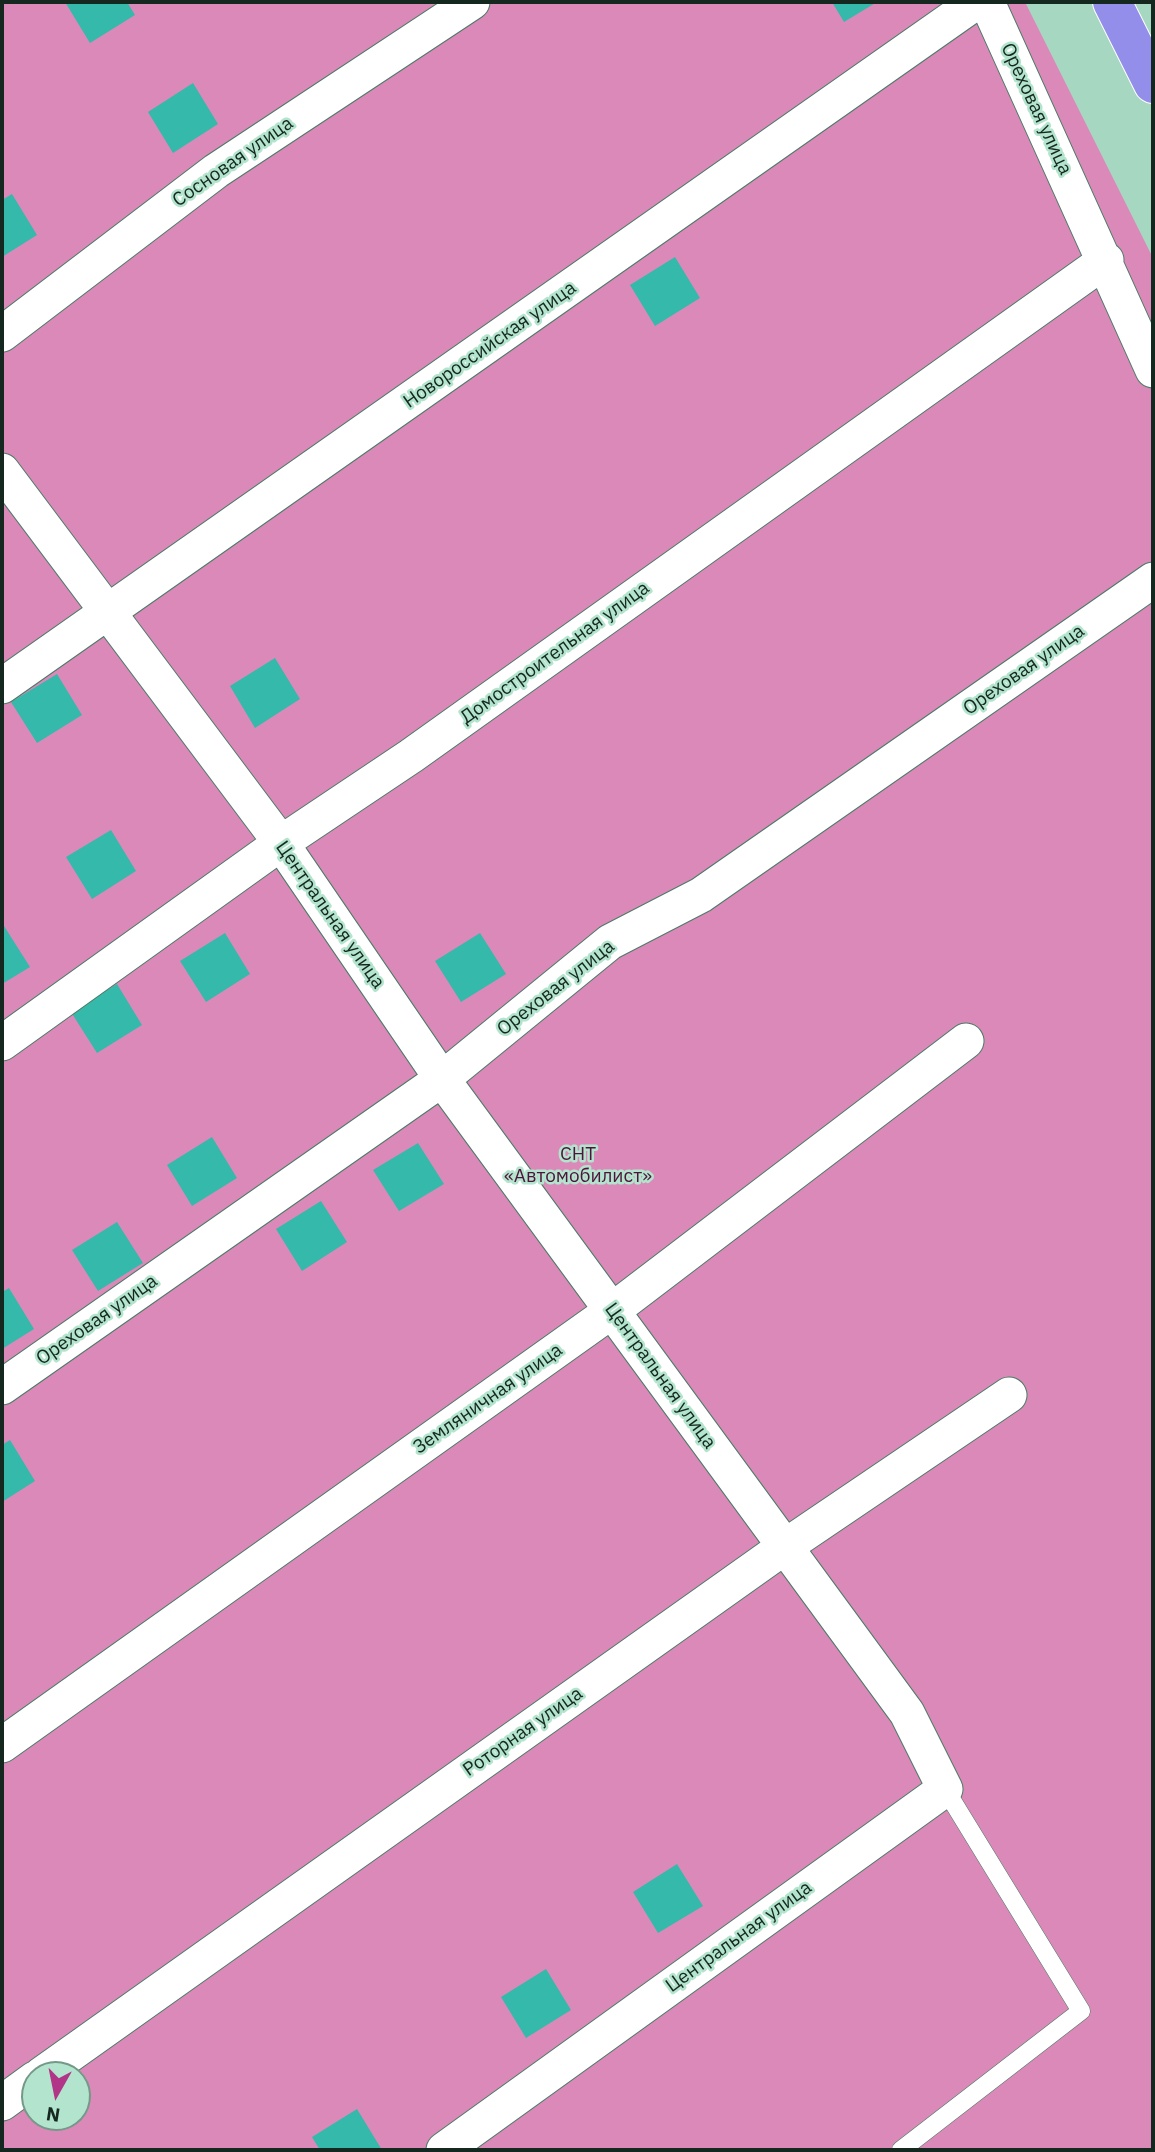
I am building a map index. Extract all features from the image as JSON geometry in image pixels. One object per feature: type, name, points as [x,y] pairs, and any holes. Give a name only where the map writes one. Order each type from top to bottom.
[{"type":"highway","points":[[1112,2],[1153,84]]},
{"type":"street","name":"Сосновая улица","points":[[2,334],[216,171],[472,2]]},
{"type":"street","name":"Новороссийская улица","points":[[2,686],[976,2]]},
{"type":"street","name":"Ореховая улица","points":[[987,2],[1106,260],[1153,370]]},
{"type":"street","name":"Домостроительная улица","points":[[2,1043],[281,843],[411,756],[1106,260]]},
{"type":"street","name":"Центральная улица","points":[[2,471],[281,843],[442,1079],[906,1713],[945,1789],[444,2150]]},
{"type":"street","name":"Ореховая улица","points":[[2,1387],[442,1079],[610,942],[701,895],[1153,580]]},
{"type":"street","name":"Земляничная улица","points":[[2,1745],[613,1310],[966,1041]]},
{"type":"street","name":"Роторная улица","points":[[61,2061],[783,1548],[1009,1395]]},
{"type":"street","points":[[2,2103],[21,2089]]},
{"type":"lane","points":[[901,2150],[1081,2011],[945,1789]]},
{"type":"green space","name":"СНТ «Автомобилист»","points":[[2,2],[1025,2],[1153,258],[1153,2150],[2,2150]]},
{"type":"building","points":[[65,2],[127,2],[135,15],[90,43]]},
{"type":"building","points":[[832,2],[877,2],[844,22]]},
{"type":"building","points":[[193,83],[218,124],[173,153],[148,112]]},
{"type":"building","points":[[12,194],[37,235],[2,257],[2,200]]},
{"type":"building","points":[[675,257],[700,298],[655,326],[630,285]]},
{"type":"building","points":[[275,658],[300,699],[255,728],[230,686]]},
{"type":"building","points":[[57,674],[82,715],[37,743],[11,702]]},
{"type":"building","points":[[111,830],[136,871],[92,899],[66,857]]},
{"type":"building","points":[[4,926],[30,967],[2,984],[2,927]]},
{"type":"building","points":[[225,933],[250,974],[206,1002],[180,961]]},
{"type":"building","points":[[480,933],[506,974],[461,1002],[435,961]]},
{"type":"building","points":[[117,984],[142,1025],[97,1053],[71,1012]]},
{"type":"building","points":[[212,1137],[237,1178],[192,1206],[167,1165]]},
{"type":"building","points":[[418,1143],[444,1184],[399,1211],[373,1170]]},
{"type":"building","points":[[321,1201],[347,1242],[302,1271],[276,1229]]},
{"type":"building","points":[[117,1222],[143,1263],[98,1291],[72,1250]]},
{"type":"building","points":[[9,1288],[34,1329],[2,1349],[2,1292]]},
{"type":"building","points":[[10,1440],[35,1481],[2,1502],[2,1445]]},
{"type":"building","points":[[677,1864],[703,1906],[658,1933],[633,1892]]},
{"type":"building","points":[[546,1969],[571,2010],[526,2038],[501,1997]]},
{"type":"building","points":[[357,2109],[382,2150],[320,2150],[312,2137]]}]
